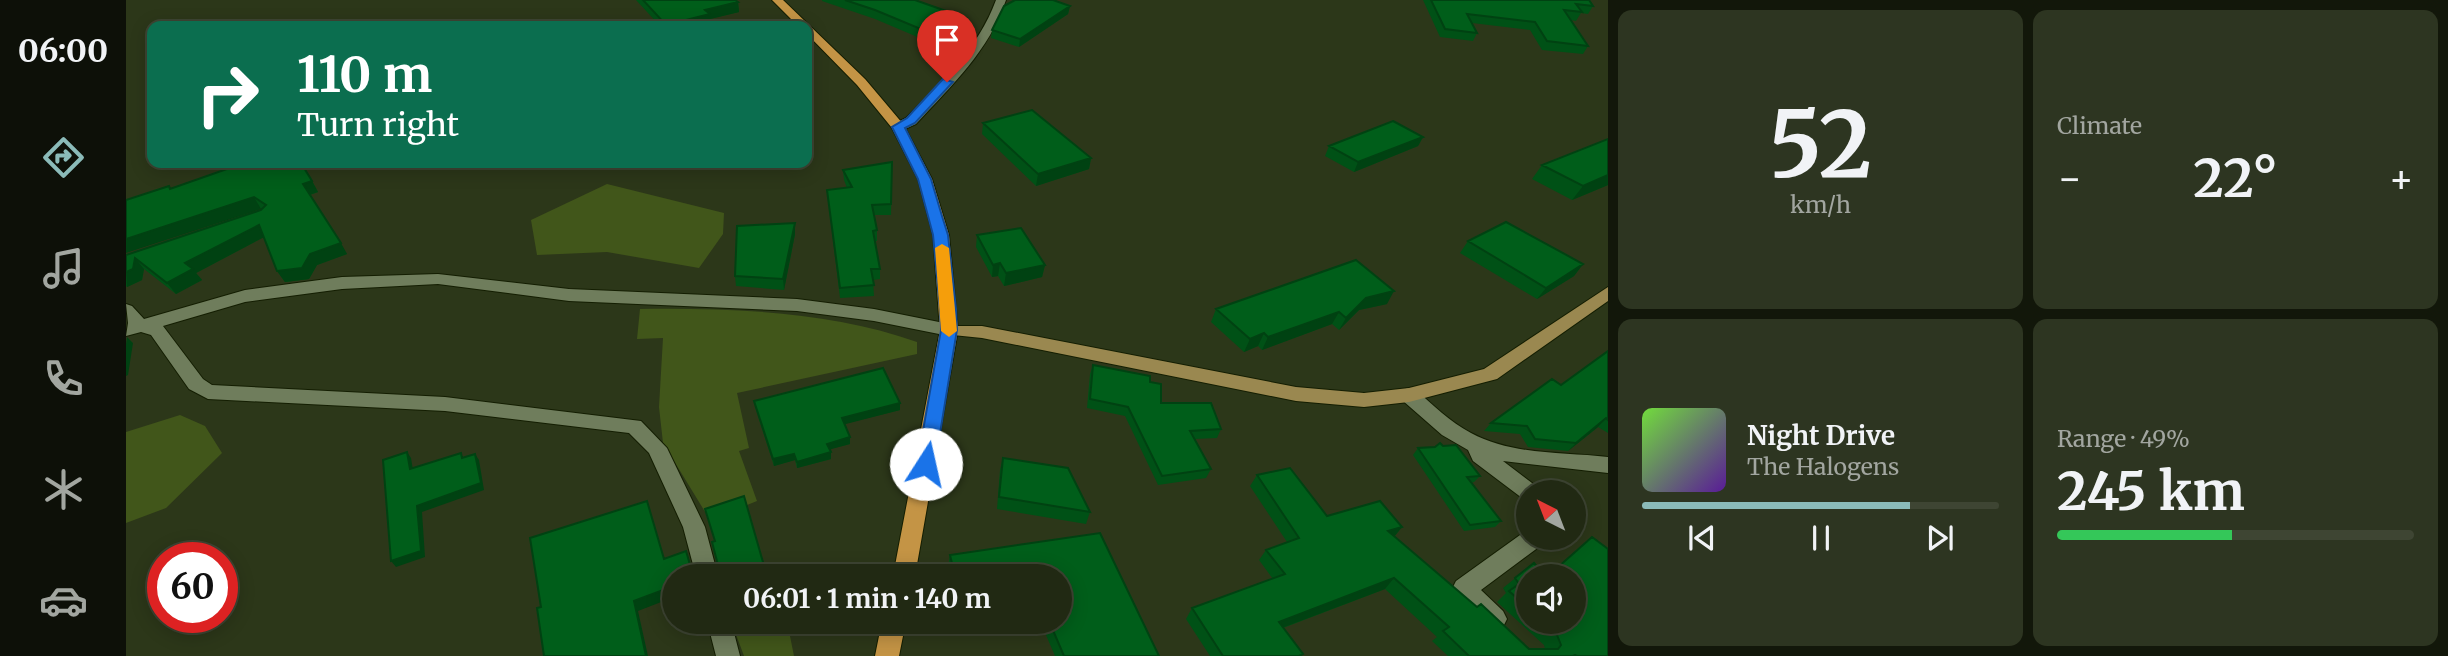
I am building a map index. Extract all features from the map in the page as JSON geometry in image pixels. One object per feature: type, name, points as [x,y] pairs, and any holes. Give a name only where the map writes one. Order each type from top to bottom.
[{"type":"main road","points":[[776,0],[799,21]]},
{"type":"main road","points":[[812,33],[862,82],[898,127],[925,179],[940,235],[949,330],[906,564]]},
{"type":"main road","points":[[887,656],[891,634]]},
{"type":"street","points":[[898,127],[911,121],[984,43],[996,20],[1001,0]]},
{"type":"street","points":[[133,328],[245,296],[342,283],[438,279],[569,295],[797,305],[949,330],[982,331],[1296,394],[1364,400],[1409,395],[1490,374],[1608,293]]},
{"type":"street","points":[[126,310],[133,328]]},
{"type":"street","points":[[133,328],[157,330],[196,384],[208,392],[444,404],[634,426],[657,448],[694,527],[704,564]]},
{"type":"street","points":[[1409,395],[1442,426],[1495,452],[1608,465]]},
{"type":"street","points":[[1476,444],[1480,454],[1516,482]]},
{"type":"street","points":[[1513,637],[1464,589],[1517,550]]},
{"type":"street","points":[[722,634],[728,656]]},
{"type":"green space","points":[[607,184],[724,213],[723,234],[699,268],[607,252],[537,255],[531,220]]},
{"type":"green space","points":[[640,309],[710,309],[816,318],[917,342],[917,354],[737,393],[749,448],[739,451],[757,501],[710,520],[663,443],[659,407],[663,338],[637,339]]},
{"type":"green space","points":[[180,415],[205,426],[222,453],[166,508],[126,523],[126,432]]},
{"type":"green space","points":[[736,634],[790,634],[794,656],[744,656]]},
{"type":"building","points":[[643,0],[738,2],[705,10],[710,14],[682,21],[662,21]]},
{"type":"building","points":[[845,0],[915,0],[966,18],[935,35]]},
{"type":"building","points":[[1015,0],[1053,0],[1070,6],[1020,39],[992,30],[1004,6]]},
{"type":"building","points":[[1431,0],[1589,0],[1593,6],[1576,4],[1582,12],[1564,10],[1588,46],[1547,41],[1535,22],[1467,14],[1477,33],[1445,29]]},
{"type":"building","points":[[1032,110],[1091,158],[1038,174],[983,123]]},
{"type":"building","points":[[1393,121],[1423,137],[1358,162],[1329,146]]},
{"type":"building","points":[[1608,139],[1608,175],[1583,186],[1542,165]]},
{"type":"building","points":[[892,162],[891,204],[872,205],[877,230],[873,231],[880,269],[871,269],[874,285],[840,288],[827,190],[852,187],[843,170]]},
{"type":"building","points":[[230,168],[304,168],[312,181],[303,184],[341,243],[310,254],[302,268],[277,271],[259,225],[185,263],[193,269],[167,283],[135,258],[133,269],[126,272],[126,255],[261,210],[266,205],[254,197],[126,239],[126,200],[169,186],[170,189]]},
{"type":"building","points":[[1506,222],[1583,264],[1546,288],[1468,241]]},
{"type":"building","points":[[795,223],[783,279],[735,276],[737,226]]},
{"type":"building","points":[[1021,228],[1045,265],[1006,273],[1000,263],[993,265],[977,235]]},
{"type":"building","points":[[1356,260],[1394,291],[1366,298],[1346,318],[1339,312],[1268,337],[1264,333],[1250,339],[1216,309]]},
{"type":"building","points":[[1608,351],[1608,420],[1606,418],[1576,443],[1535,439],[1527,426],[1491,423],[1552,379],[1561,385]]},
{"type":"building","points":[[1093,365],[1150,376],[1150,382],[1161,384],[1161,403],[1211,403],[1221,429],[1190,431],[1211,469],[1162,476],[1128,407],[1090,399]]},
{"type":"building","points":[[883,368],[900,403],[842,418],[850,437],[827,444],[831,452],[797,462],[794,454],[773,459],[754,401]]},
{"type":"building","points":[[1440,443],[1443,446],[1456,445],[1480,476],[1467,477],[1501,521],[1470,525],[1418,448],[1435,447]]},
{"type":"building","points":[[407,452],[410,469],[461,453],[462,458],[475,454],[481,483],[417,506],[421,551],[391,561],[383,460]]},
{"type":"building","points":[[1003,458],[1068,468],[1090,512],[999,497]]},
{"type":"building","points":[[1290,468],[1327,516],[1380,501],[1402,527],[1388,531],[1477,607],[1481,604],[1529,649],[1558,649],[1561,645],[1556,634],[1586,634],[1586,564],[1562,564],[1577,550],[1586,550],[1586,542],[1592,537],[1608,549],[1608,656],[1469,656],[1443,631],[1449,627],[1394,578],[1279,622],[1303,654],[1299,656],[1223,656],[1192,608],[1285,574],[1266,550],[1299,538],[1257,475]]},
{"type":"building","points":[[744,496],[764,564],[718,564],[712,542],[715,541],[705,509]]},
{"type":"building","points":[[647,501],[664,559],[686,551],[690,564],[662,564],[662,590],[634,601],[646,656],[544,656],[537,608],[541,607],[530,538]]},
{"type":"building","points":[[1100,533],[1159,656],[1064,656],[1055,634],[1072,634],[1072,564],[952,564],[950,555]]},
{"type":"building","points":[[1516,586],[1516,597],[1509,591]]},
{"type":"slow traffic","points":[[942,248],[949,331]]},
{"type":"route","points":[[926,464],[949,330],[948,309],[940,235],[925,179],[898,127],[911,121],[947,82]]}]
